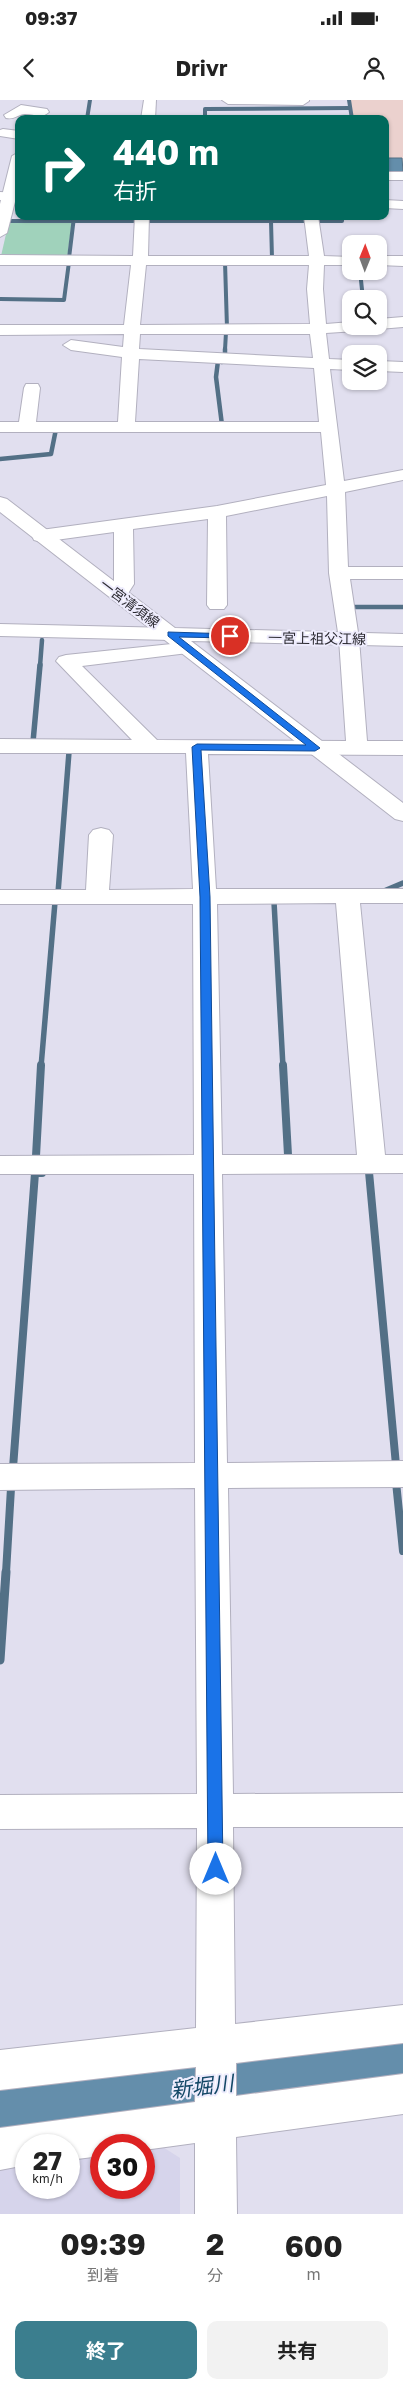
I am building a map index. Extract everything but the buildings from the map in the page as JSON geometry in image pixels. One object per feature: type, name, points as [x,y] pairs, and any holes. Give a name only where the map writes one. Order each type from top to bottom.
[{"type":"street","points":[[148,115],[150,100]]},
{"type":"street","points":[[228,100],[303,101],[305,115]]},
{"type":"street","points":[[11,115],[21,109],[43,110]]},
{"type":"street","points":[[3,133],[15,134]]},
{"type":"street","points":[[0,233],[9,197],[7,175],[15,159]]},
{"type":"street","points":[[389,176],[403,176]]},
{"type":"street","points":[[389,204],[403,204]]},
{"type":"street","points":[[126,427],[142,220]]},
{"type":"street","points":[[311,220],[316,261],[315,289],[318,329],[336,489],[339,573],[348,638],[357,748]]},
{"type":"street","points":[[0,260],[342,261]]},
{"type":"street","points":[[388,261],[403,261]]},
{"type":"street","points":[[387,323],[403,322]]},
{"type":"street","points":[[0,330],[133,331],[342,327]]},
{"type":"street","points":[[0,344],[79,345],[131,354],[342,364]]},
{"type":"street","points":[[387,366],[403,367]]},
{"type":"street","points":[[27,427],[32,388]]},
{"type":"street","points":[[0,427],[328,427]]},
{"type":"street","points":[[41,536],[216,512],[403,475]]},
{"type":"street","name":"一宮清須線","points":[[2,507],[171,634],[315,748],[403,814]]},
{"type":"street","points":[[216,512],[217,605]]},
{"type":"street","points":[[118,594],[124,584],[123,524]]},
{"type":"street","points":[[339,573],[403,573]]},
{"type":"street","name":"一宮上祖父江線","points":[[0,630],[403,640]]},
{"type":"street","points":[[151,747],[66,661],[188,648]]},
{"type":"street","points":[[0,746],[403,748]]},
{"type":"street","points":[[197,747],[205,897],[217,2046],[216,2214]]},
{"type":"street","points":[[97,896],[101,835]]},
{"type":"street","points":[[0,897],[403,896]]},
{"type":"street","points":[[347,897],[372,1164]]},
{"type":"street","points":[[0,1165],[403,1164]]},
{"type":"street","points":[[0,1477],[403,1474]]},
{"type":"street","points":[[0,1812],[403,1810]]},
{"type":"street","points":[[0,2070],[403,2024]]},
{"type":"street","points":[[80,2138],[196,2124],[217,2118],[403,2094]]},
{"type":"street","points":[[0,2149],[15,2147]]},
{"type":"shaded area","points":[[350,100],[403,100],[403,174],[389,174],[389,115],[352,115]]},
{"type":"shaded area","points":[[155,2142],[180,2158],[180,2214],[0,2214],[0,2168],[15,2166],[15,2199],[80,2199],[80,2155],[90,2153],[90,2199],[155,2199]]},
{"type":"green space","points":[[9,221],[72,221],[67,258],[1,256]]},
{"type":"water","points":[[389,158],[402,158],[403,172],[389,172]]},
{"type":"waterway","points":[[88,115],[90,100]]},
{"type":"waterway","points":[[349,100],[351,115]]},
{"type":"waterway","points":[[205,115],[205,109],[350,108]]},
{"type":"waterway","points":[[319,221],[342,220]]},
{"type":"waterway","points":[[9,221],[74,221]]},
{"type":"waterway","points":[[69,258],[74,221]]},
{"type":"waterway","points":[[74,221],[139,221]]},
{"type":"waterway","points":[[146,221],[271,221]]},
{"type":"waterway","points":[[271,221],[309,221]]},
{"type":"waterway","points":[[271,221],[272,258]]},
{"type":"waterway","points":[[0,299],[64,300],[69,262]]},
{"type":"waterway","points":[[227,328],[225,262],[229,262]]},
{"type":"waterway","points":[[361,280],[362,290]]},
{"type":"waterway","points":[[225,350],[226,332]]},
{"type":"waterway","points":[[225,350],[225,357]]},
{"type":"waterway","points":[[222,362],[218,361],[216,377],[222,425],[226,425]]},
{"type":"waterway","points":[[0,459],[51,454],[56,429]]},
{"type":"waterway","points":[[351,607],[403,607]]},
{"type":"waterway","points":[[40,666],[42,640]]},
{"type":"waterway","points":[[38,742],[33,742],[40,665]]},
{"type":"waterway","points":[[58,893],[69,752]]},
{"type":"waterway","points":[[384,891],[403,883]]},
{"type":"waterway","points":[[41,1067],[55,902]]},
{"type":"waterway","points":[[274,902],[283,1067]]},
{"type":"waterway","points":[[36,1156],[41,1065]]},
{"type":"waterway","points":[[283,1065],[288,1155]]},
{"type":"waterway","points":[[369,1172],[396,1465]]},
{"type":"waterway","points":[[13,1468],[35,1173],[42,1173]]},
{"type":"waterway","points":[[396,1482],[403,1551]]},
{"type":"waterway","points":[[6,1573],[11,1488]]},
{"type":"waterway","points":[[0,1660],[6,1572]]},
{"type":"waterway","name":"新堀川","points":[[0,2111],[191,2089],[403,2060]]},
{"type":"route","points":[[216,1869],[205,897],[197,747],[315,748],[171,634],[230,636]]}]
